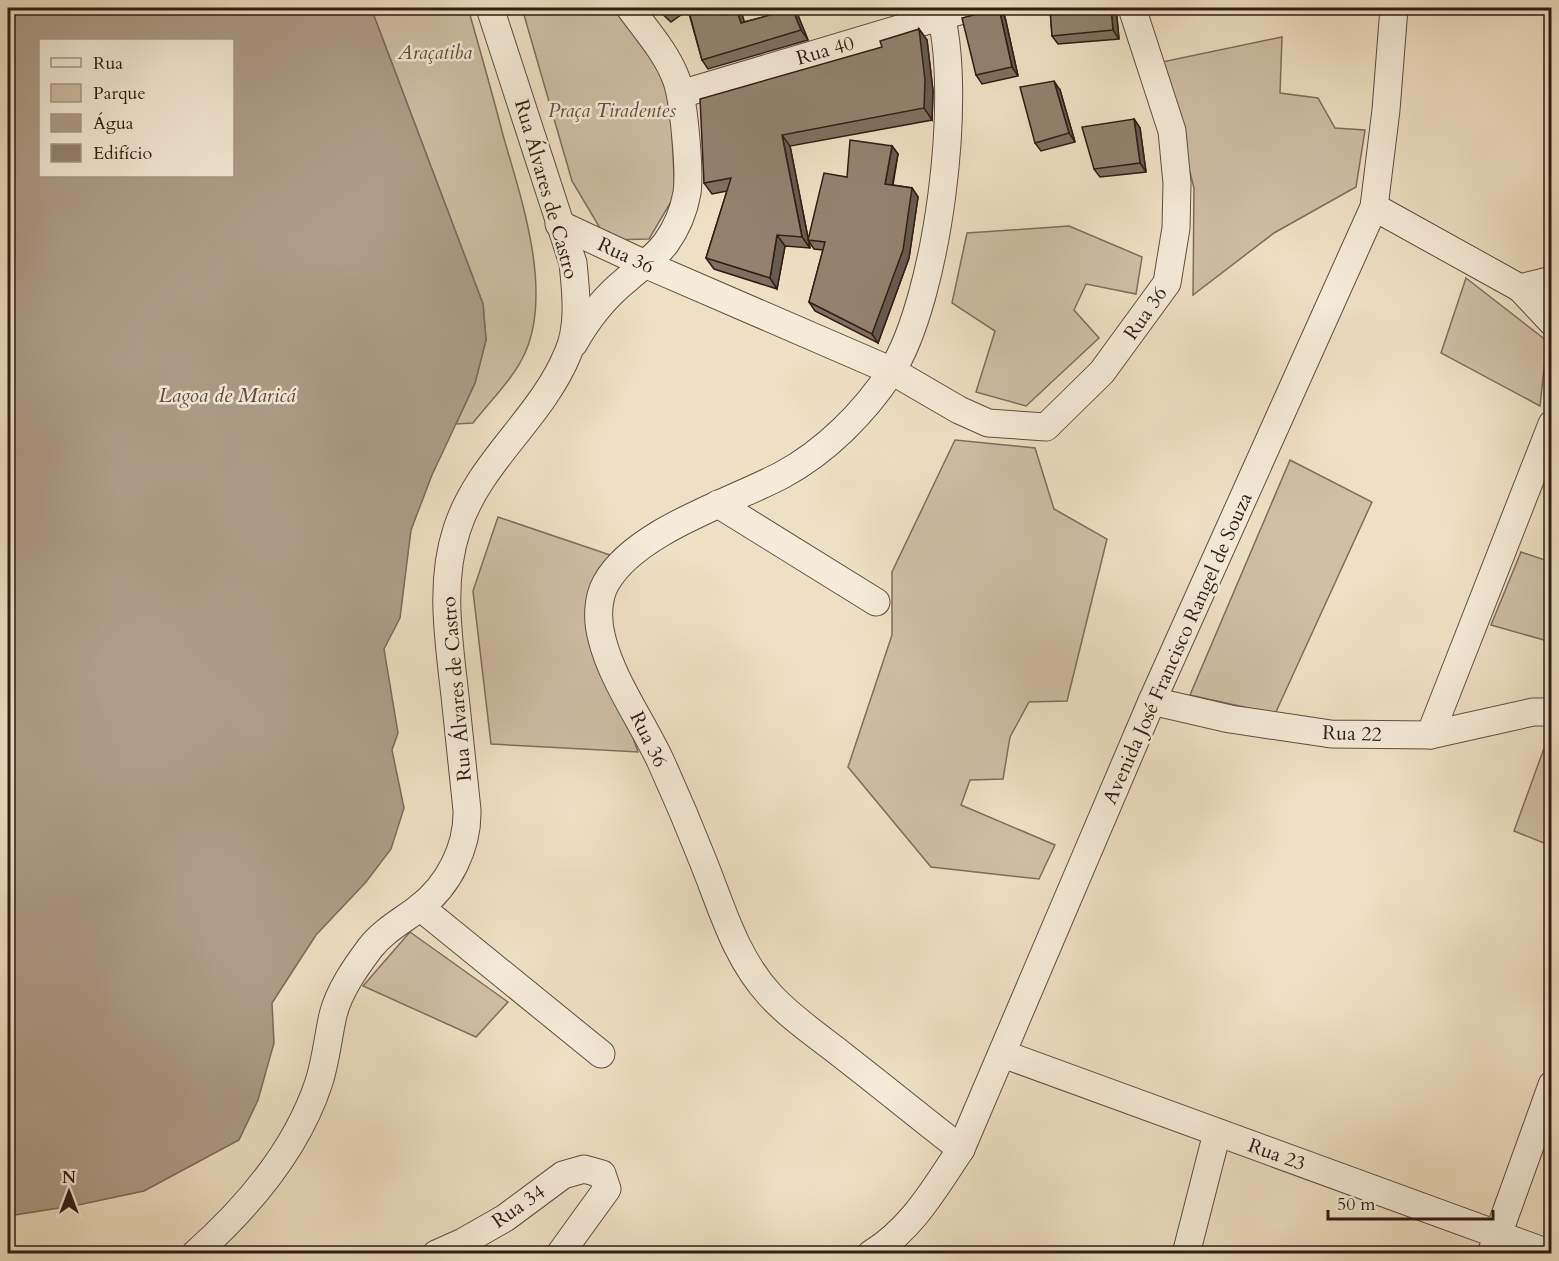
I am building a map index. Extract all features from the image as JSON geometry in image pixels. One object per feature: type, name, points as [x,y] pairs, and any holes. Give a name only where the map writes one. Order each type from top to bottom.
[{"type":"street","name":"Rua Álvares de Castro","points":[[195,1254],[216,1235],[280,1162],[298,1130],[320,1081],[333,1014],[343,988],[381,936],[420,907],[453,869],[465,838],[468,825],[447,607],[450,554],[468,500],[483,473],[533,414],[569,352],[577,298],[573,263],[490,8]]},
{"type":"street","points":[[569,352],[585,324],[608,298],[626,280],[647,265],[666,243],[678,221],[687,192],[681,94],[675,74],[630,8]]},
{"type":"street","name":"Rua 40","points":[[681,94],[941,12],[969,8]]},
{"type":"street","name":"Rua 36","points":[[559,224],[647,265],[892,371],[959,410],[988,423],[1046,427],[1102,372],[1143,319],[1167,282],[1176,228],[1177,183],[1172,131],[1132,8]]},
{"type":"street","name":"Avenida José Francisco Rangel de Souza","points":[[871,1254],[887,1244],[920,1211],[961,1149],[1152,701],[1374,207],[1386,110],[1394,8]]},
{"type":"street","name":"Rua 36","points":[[941,12],[948,104],[943,194],[921,304],[892,371],[858,414],[805,460],[783,474],[718,504],[649,541],[619,565],[605,585],[598,616],[602,641],[660,761],[735,946],[770,995],[961,1149]]},
{"type":"street","points":[[1374,207],[1520,288],[1551,322]]},
{"type":"street","points":[[1520,288],[1551,280]]},
{"type":"street","points":[[1431,735],[1551,423]]},
{"type":"street","points":[[718,504],[876,602]]},
{"type":"street","name":"Rua 22","points":[[1152,701],[1230,719],[1331,735],[1431,735],[1533,712],[1551,712]]},
{"type":"street","points":[[420,907],[601,1054]]},
{"type":"street","name":"Rua 23","points":[[1003,1054],[1217,1133],[1494,1244],[1551,1254]]},
{"type":"street","points":[[1494,1244],[1551,1085]]},
{"type":"street","points":[[1186,1254],[1217,1133]]},
{"type":"street","name":"Rua 34","points":[[436,1254],[463,1242],[505,1218],[563,1175],[584,1169],[602,1174],[607,1189],[560,1254]]},
{"type":"green space","name":"Araçatiba","points":[[371,8],[468,8],[525,215],[535,273],[536,301],[533,328],[525,353],[515,371],[473,423],[456,424],[475,383],[486,340],[483,304]]},
{"type":"green space","name":"Praça Tiradentes","points":[[522,8],[617,8],[632,19],[670,95],[675,195],[649,239],[607,240],[572,181]]},
{"type":"green space","points":[[1282,37],[1280,93],[1318,98],[1335,128],[1365,130],[1356,187],[1274,233],[1193,295],[1194,188],[1162,62]]},
{"type":"green space","points":[[1069,226],[1142,257],[1136,294],[1086,284],[1074,310],[1099,338],[1026,406],[976,392],[995,331],[952,303],[967,233]]},
{"type":"green space","points":[[1466,278],[1547,341],[1540,406],[1441,353]]},
{"type":"green space","points":[[955,440],[1035,448],[1054,509],[1107,539],[1067,701],[1029,702],[1010,737],[1003,779],[970,780],[961,805],[1055,845],[1039,879],[931,867],[848,767],[892,635],[892,572]]},
{"type":"green space","points":[[1290,460],[1372,502],[1275,714],[1190,695]]},
{"type":"green space","points":[[498,517],[610,555],[587,605],[638,752],[491,744],[473,591]]},
{"type":"green space","points":[[1521,552],[1551,562],[1551,642],[1491,625]]},
{"type":"green space","points":[[1550,732],[1552,732],[1551,846],[1514,831]]},
{"type":"green space","points":[[410,932],[508,1002],[476,1037],[363,986]]},
{"type":"water","name":"Lagoa de Maricá","points":[[8,8],[371,8],[483,304],[486,340],[475,383],[432,475],[411,530],[400,618],[384,649],[398,733],[392,750],[404,808],[391,849],[366,882],[316,935],[272,1003],[274,1043],[258,1100],[239,1140],[144,1191],[78,1205],[8,1216]]},
{"type":"building","points":[[659,8],[672,8],[664,13]]},
{"type":"building","points":[[688,8],[736,8],[741,23],[774,14],[772,8],[792,8],[801,30],[702,60]]},
{"type":"building","points":[[999,8],[1012,67],[976,75],[962,18]]},
{"type":"building","points":[[1050,8],[1111,8],[1113,30],[1052,36]]},
{"type":"building","points":[[919,29],[925,80],[924,108],[782,135],[802,237],[777,235],[770,278],[706,258],[731,178],[704,183],[700,99],[882,47],[880,41]]},
{"type":"building","points":[[1054,81],[1069,133],[1035,143],[1020,87]]},
{"type":"building","points":[[1134,119],[1140,163],[1094,169],[1082,127]]},
{"type":"building","points":[[850,140],[892,146],[885,184],[912,188],[903,250],[872,334],[809,302],[825,242],[808,240],[824,173],[847,177]]}]
